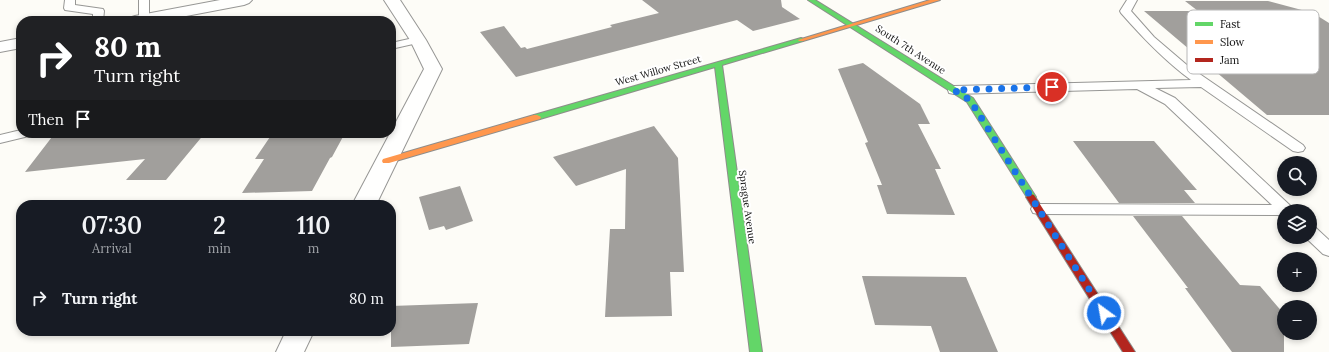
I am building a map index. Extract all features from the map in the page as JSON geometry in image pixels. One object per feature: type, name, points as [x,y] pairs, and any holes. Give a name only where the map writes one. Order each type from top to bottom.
[{"type":"street","points":[[156,16],[206,4],[244,0]]},
{"type":"street","points":[[366,200],[433,69],[418,40],[392,0]]},
{"type":"street","name":"South 7th Avenue","points":[[811,0],[853,24],[970,100],[1129,352]]},
{"type":"street","name":"West Willow Street","points":[[386,161],[937,0]]},
{"type":"street","points":[[0,47],[16,44]]},
{"type":"street","name":"Sprague Avenue","points":[[718,64],[756,352]]},
{"type":"street","points":[[290,352],[298,336]]},
{"type":"lane","points":[[70,0],[69,8],[99,11],[98,16]]},
{"type":"lane","points":[[141,16],[144,0]]},
{"type":"lane","points":[[1132,0],[1125,11],[1150,39],[1187,71]]},
{"type":"lane","points":[[396,45],[418,40]]},
{"type":"lane","points":[[1192,74],[1298,148]]},
{"type":"lane","points":[[954,90],[1205,83]]},
{"type":"lane","points":[[1139,85],[1170,101],[1281,204]]},
{"type":"lane","points":[[0,139],[16,135]]},
{"type":"lane","points":[[1038,209],[1277,210]]},
{"type":"lane","points":[[1317,239],[1329,250]]},
{"type":"building","points":[[642,0],[781,0],[782,7],[800,19],[753,31],[737,20],[516,77],[480,32],[504,26],[521,48],[525,47],[527,49],[612,27],[610,25],[659,13]]},
{"type":"building","points":[[1185,1],[1268,1],[1302,10],[1197,10]]},
{"type":"building","points":[[1144,11],[1187,11],[1187,47]]},
{"type":"building","points":[[1319,17],[1329,23],[1329,115],[1267,115],[1219,74],[1319,74]]},
{"type":"building","points":[[863,63],[920,104],[930,124],[918,124],[941,169],[935,169],[955,215],[887,214],[877,185],[882,185],[865,143],[868,142],[838,69]]},
{"type":"building","points":[[654,126],[678,158],[684,272],[670,272],[672,316],[605,317],[610,229],[625,229],[626,169],[576,186],[553,157]]},
{"type":"building","points":[[51,138],[201,138],[166,180],[126,180],[145,159],[25,172]]},
{"type":"building","points":[[269,138],[342,138],[312,191],[242,193],[264,159],[255,159]]},
{"type":"building","points":[[1073,141],[1154,141],[1197,190],[1184,190],[1195,203],[1119,203]]},
{"type":"building","points":[[460,186],[473,221],[446,230],[444,226],[429,230],[419,197]]},
{"type":"building","points":[[1133,216],[1182,216],[1240,285],[1260,286],[1277,306],[1277,340],[1284,340],[1284,352],[1232,352],[1185,288],[1188,288]]},
{"type":"building","points":[[862,276],[966,277],[998,352],[940,352],[931,326],[875,325]]},
{"type":"building","points":[[478,303],[469,344],[391,347],[391,336],[396,336],[396,306]]},
{"type":"traffic: fast","points":[[811,0],[970,100],[1031,197]]},
{"type":"traffic: fast","points":[[537,117],[801,40]]},
{"type":"traffic: fast","points":[[718,64],[756,352]]},
{"type":"traffic: slow","points":[[801,40],[937,0]]},
{"type":"traffic: slow","points":[[386,161],[537,117]]},
{"type":"traffic: jam","points":[[1031,197],[1129,352]]},
{"type":"route","points":[[1052,87],[954,90],[970,100],[1104,313]]}]
